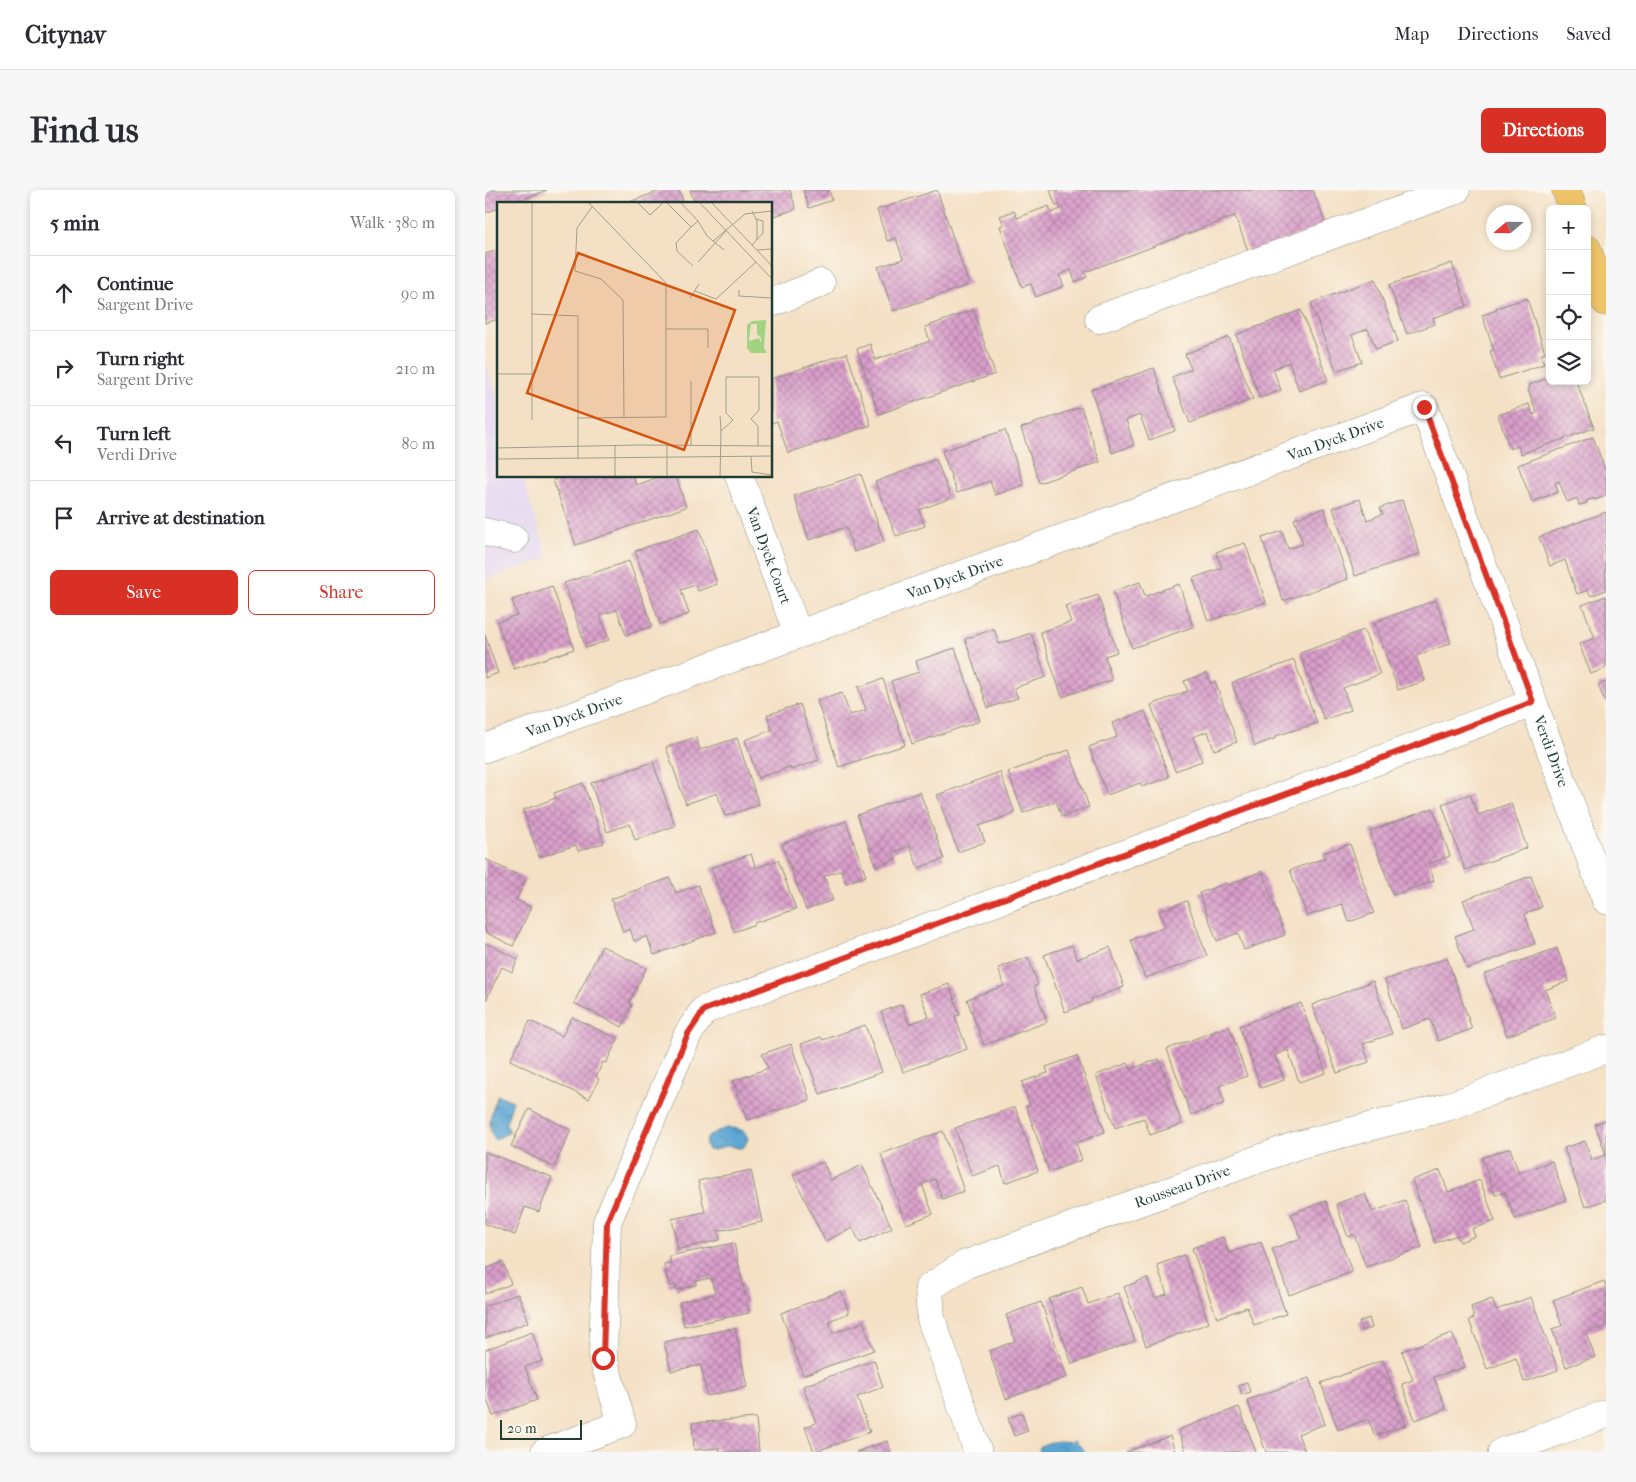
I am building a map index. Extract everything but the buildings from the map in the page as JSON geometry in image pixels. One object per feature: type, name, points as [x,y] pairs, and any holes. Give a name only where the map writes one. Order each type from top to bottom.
[{"type":"main road","points":[[1567,190],[1572,205]]},
{"type":"main road","points":[[1587,250],[1606,302]]},
{"type":"street","points":[[1099,319],[1455,190]]},
{"type":"street","points":[[773,302],[821,283]]},
{"type":"street","name":"Van Dyck Drive","points":[[485,748],[1424,407]]},
{"type":"street","name":"Verdi Drive","points":[[1424,407],[1606,900]]},
{"type":"street","name":"Van Dyck Court","points":[[740,478],[798,634]]},
{"type":"street","points":[[485,532],[514,539]]},
{"type":"street","points":[[545,1452],[622,1424],[603,1358],[607,1222],[688,1034],[704,1010],[1533,702]]},
{"type":"street","name":"Rousseau Drive","points":[[978,1452],[931,1319],[929,1288],[964,1265],[1299,1145],[1447,1107],[1606,1049]]},
{"type":"street","points":[[1502,1452],[1606,1414]]},
{"type":"shaded area","points":[[485,361],[497,398],[497,478],[523,478],[548,558],[485,580]]},
{"type":"water","points":[[498,1095],[513,1101],[506,1124],[510,1132],[495,1140],[490,1129],[490,1123]]},
{"type":"water","points":[[727,1128],[743,1131],[747,1135],[748,1139],[744,1147],[728,1146],[708,1150],[705,1143],[708,1137]]},
{"type":"water","points":[[1073,1439],[1086,1452],[1040,1452],[1039,1450],[1040,1447],[1050,1442],[1070,1442]]},
{"type":"route","points":[[603,1358],[607,1222],[688,1034],[704,1010],[1533,702],[1424,407]]}]
